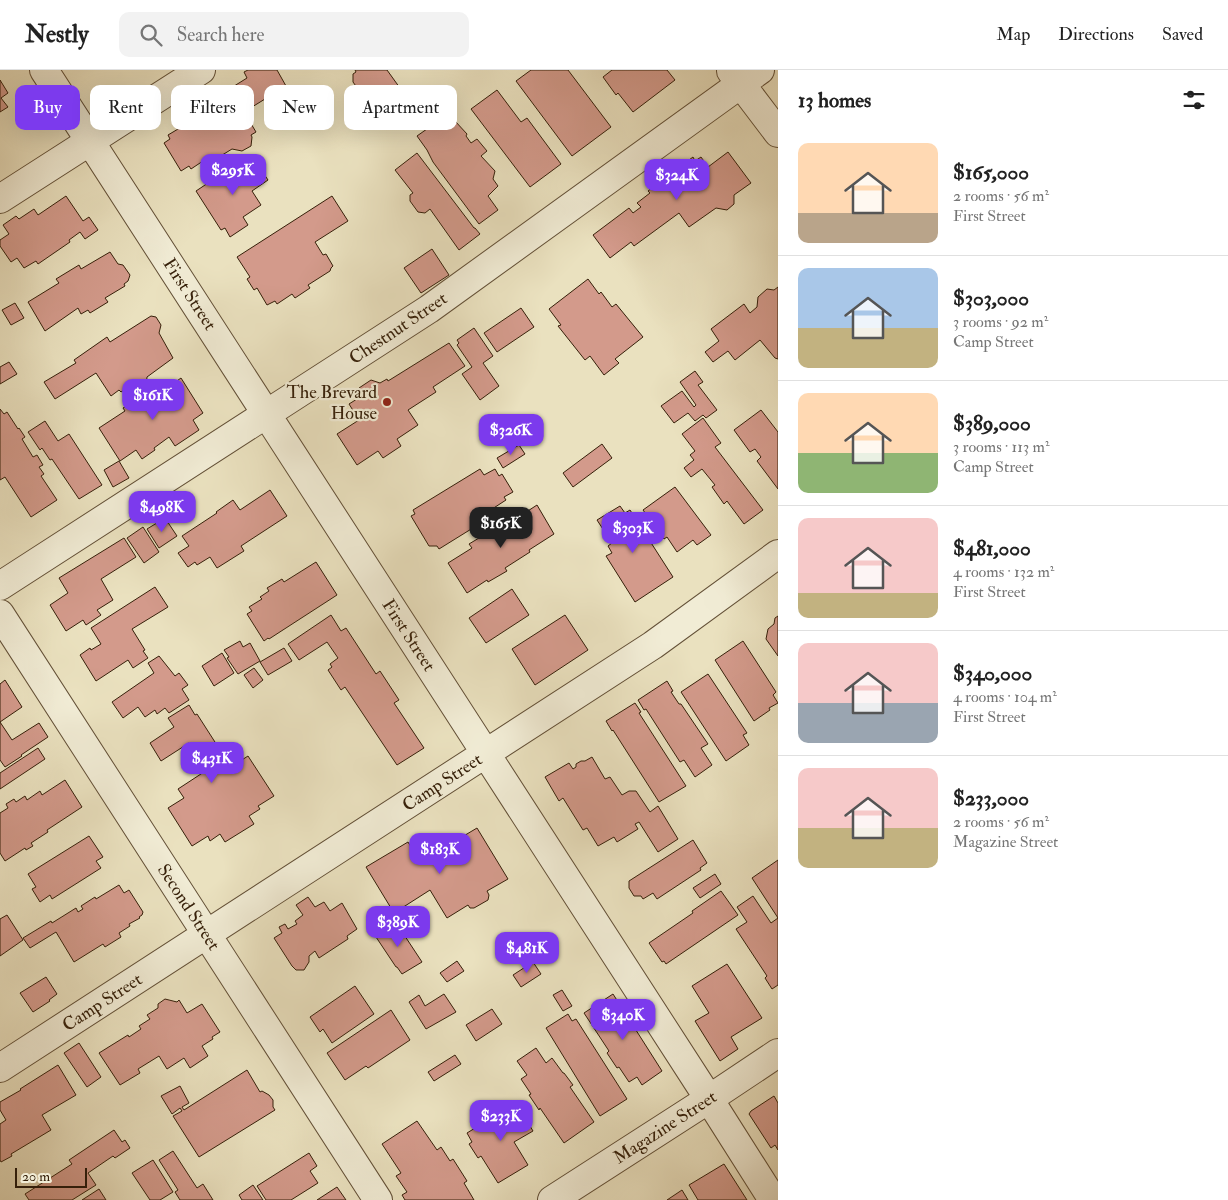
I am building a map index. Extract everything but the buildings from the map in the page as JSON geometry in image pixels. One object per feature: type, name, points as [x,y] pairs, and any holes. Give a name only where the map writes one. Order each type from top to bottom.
[{"type":"street","name":"First Street","points":[[44,70],[773,1200]]},
{"type":"street","points":[[0,199],[201,70]]},
{"type":"street","points":[[744,75],[778,133]]},
{"type":"street","name":"Chestnut Street","points":[[0,586],[429,309],[744,75]]},
{"type":"street","name":"Camp Street","points":[[0,1068],[653,645],[778,554]]},
{"type":"street","name":"Second Street","points":[[0,614],[378,1200]]},
{"type":"street","name":"Magazine Street","points":[[552,1200],[778,1053]]},
{"type":"place","name":"The Brevard House","points":[[387,402]]}]
